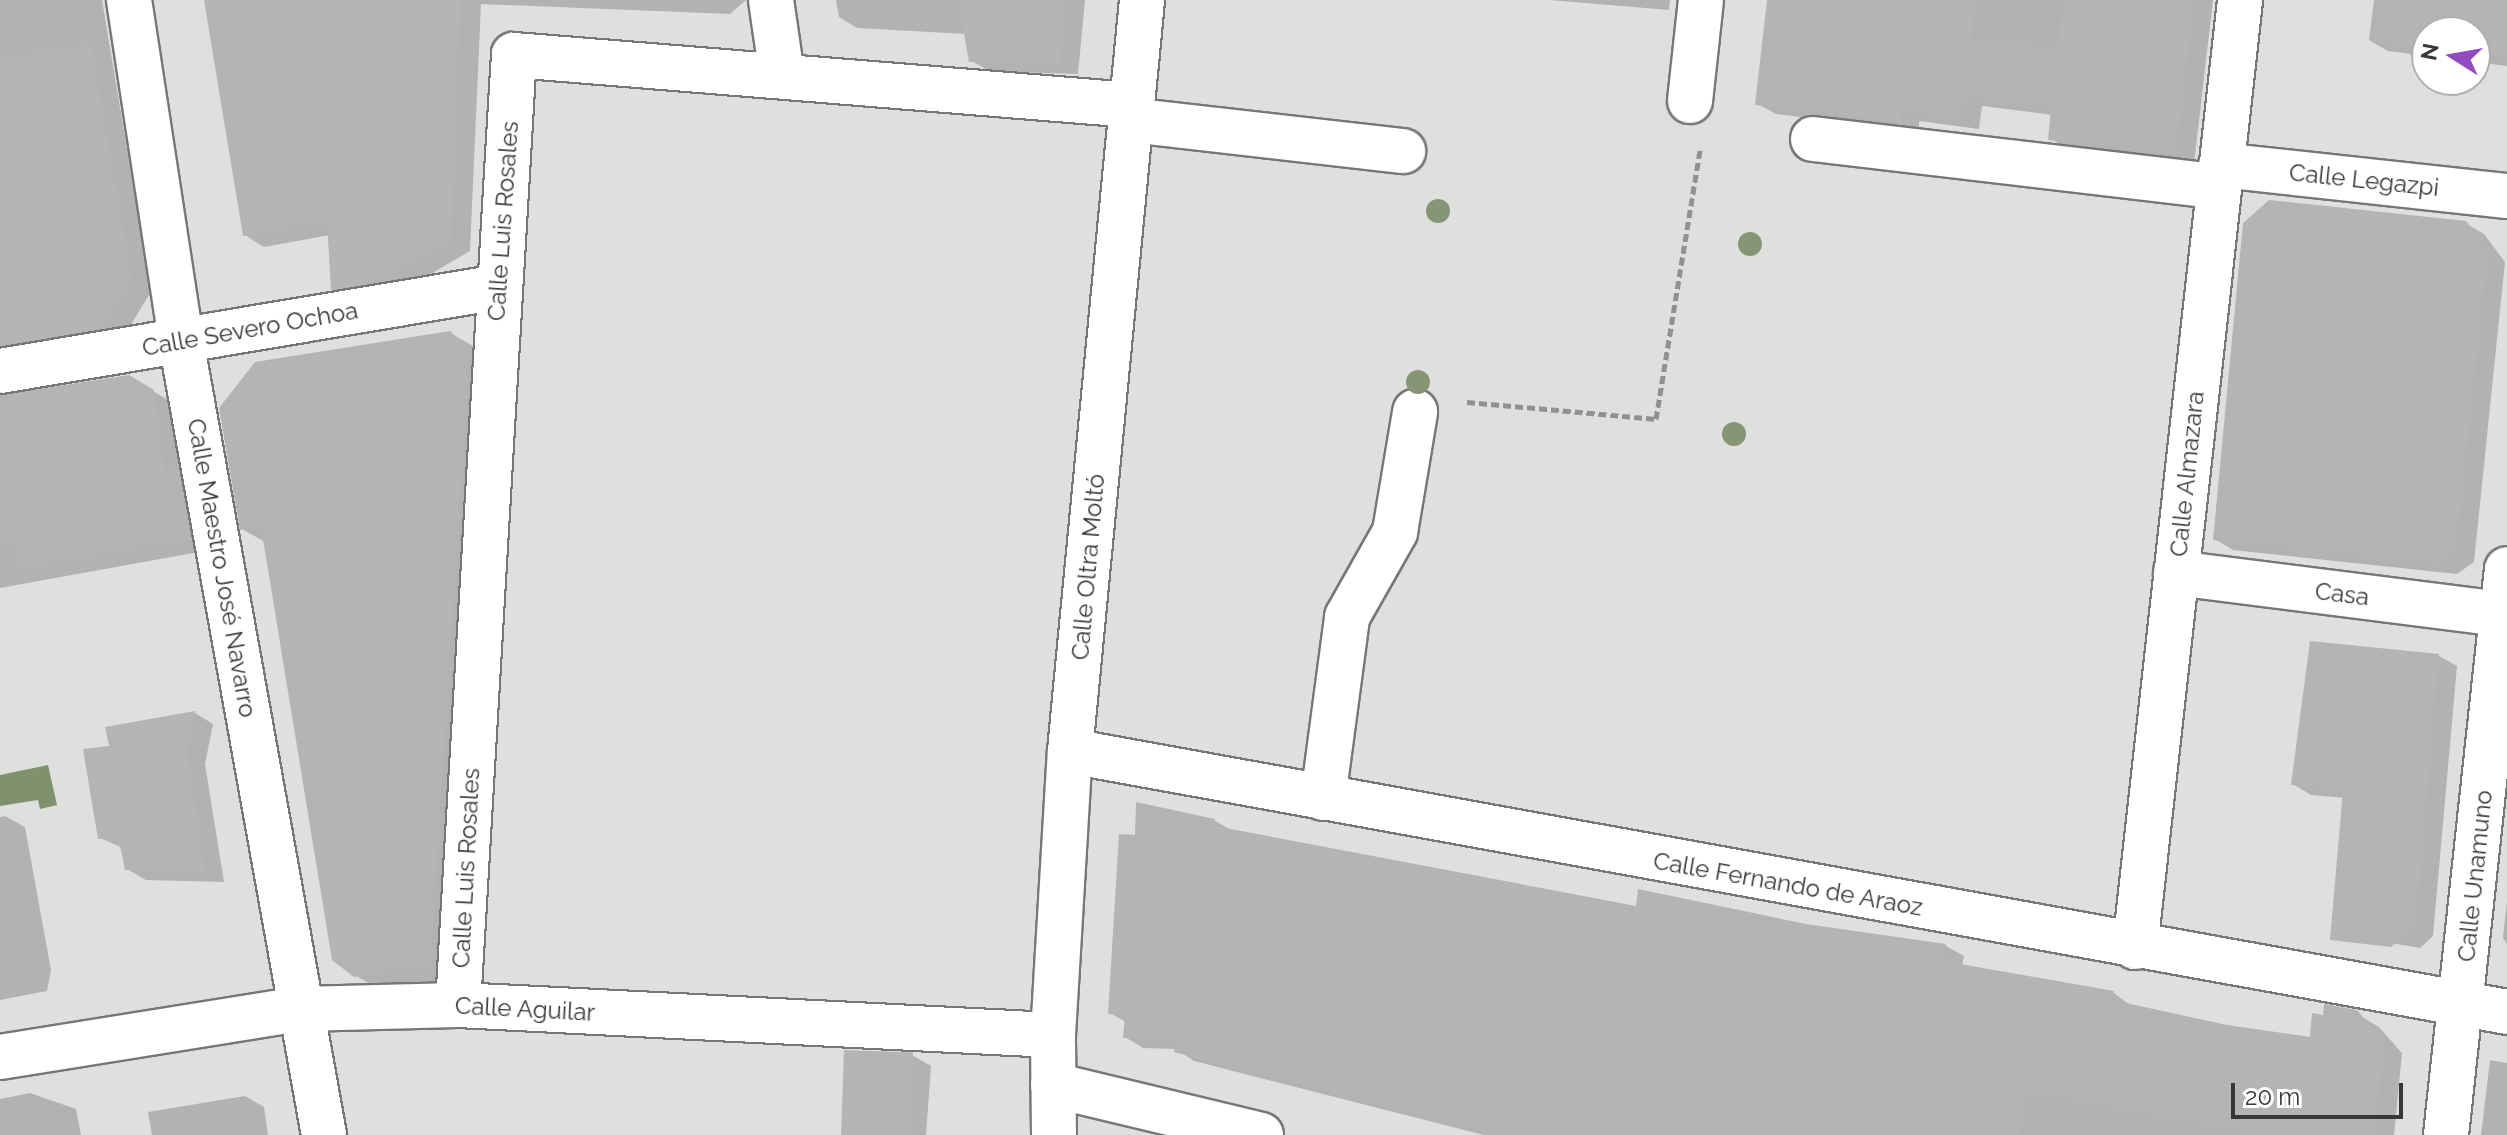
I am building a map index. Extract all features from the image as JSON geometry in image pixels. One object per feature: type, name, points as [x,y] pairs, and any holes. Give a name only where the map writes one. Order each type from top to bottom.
[{"type":"street","name":"Calle Maestro José Navarro","points":[[129,0],[181,341],[324,1135]]},
{"type":"street","points":[[771,0],[782,75]]},
{"type":"street","name":"Calle Oltra Moltó","points":[[1054,1135],[1053,1035],[1070,751],[1142,0]]},
{"type":"street","points":[[1696,117],[1701,0]]},
{"type":"street","name":"Calle Almazara","points":[[2135,947],[2240,0]]},
{"type":"street","name":"Calle Luis Rosales","points":[[458,1005],[514,55],[782,75],[1130,112],[1403,151]]},
{"type":"street","name":"Calle Legazpi","points":[[1813,139],[2220,176],[2507,196]]},
{"type":"street","name":"Calle Severo Ochoa","points":[[0,371],[499,287]]},
{"type":"street","points":[[1323,798],[1347,617],[1395,532],[1435,406]]},
{"type":"street","name":"Calle Unamuno","points":[[2446,1135],[2505,614],[2507,569]]},
{"type":"street","name":"Casa","points":[[2176,573],[2505,614]]},
{"type":"street","name":"Calle Fernando de Araoz","points":[[1070,751],[2135,947],[2507,1012]]},
{"type":"street","name":"Calle Aguilar","points":[[0,1057],[301,1009],[458,1005],[1053,1035]]},
{"type":"street","points":[[1053,1085],[1261,1135]]},
{"type":"path","points":[[1435,406],[1656,419],[1696,117]]},
{"type":"shaded area","points":[[48,765],[57,805],[40,809],[38,800],[0,806],[0,775]]},
{"type":"building","points":[[204,0],[461,0],[451,240],[380,282],[331,290],[327,222],[243,236]]},
{"type":"building","points":[[958,0],[1066,0],[1060,65],[969,62]]},
{"type":"building","points":[[1767,0],[1975,0],[1971,40],[2058,46],[2063,0],[2194,0],[2176,155],[2048,140],[2051,108],[1964,97],[1961,120],[1901,112],[1901,123],[1755,105]]},
{"type":"building","points":[[2379,0],[2507,0],[2507,59],[2491,57],[2491,16],[2411,16],[2411,47],[2373,42]]},
{"type":"building","points":[[91,42],[132,280],[102,329],[0,346],[0,57]]},
{"type":"building","points":[[2269,200],[2466,221],[2488,250],[2456,552],[2438,565],[2213,540],[2243,223]]},
{"type":"building","points":[[450,331],[470,349],[430,965],[354,977],[332,960],[261,527],[240,530],[219,408],[255,362]]},
{"type":"building","points":[[129,375],[154,390],[166,474],[177,461],[191,539],[17,569],[13,544],[0,547],[0,395]]},
{"type":"building","points":[[2310,641],[2439,654],[2416,926],[2391,947],[2330,940],[2343,790],[2291,785]]},
{"type":"building","points":[[195,711],[187,753],[206,873],[125,870],[118,836],[98,839],[83,749],[109,746],[105,727]]},
{"type":"building","points":[[1136,802],[1215,819],[1215,826],[1636,906],[1638,889],[1806,924],[1946,944],[1943,961],[2114,991],[2112,1000],[2227,1025],[2310,1037],[2312,1013],[2323,1015],[2324,1004],[2357,1010],[2384,1041],[2375,1135],[2256,1135],[2028,1092],[2019,1135],[1497,1135],[1174,1052],[1175,1041],[1123,1038],[1125,1015],[1108,1014],[1119,834],[1135,835]]},
{"type":"building","points":[[844,1050],[913,1052],[910,1135],[841,1135]]}]
